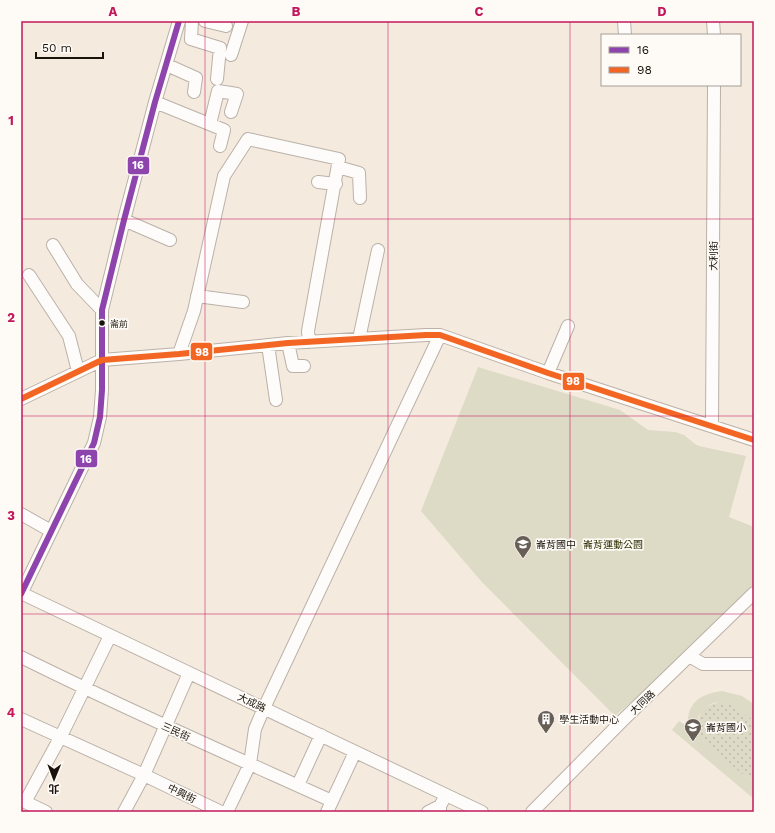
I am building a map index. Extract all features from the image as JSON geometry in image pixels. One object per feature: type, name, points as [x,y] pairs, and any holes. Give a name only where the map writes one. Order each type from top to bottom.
[{"type":"street","points":[[21,594],[94,443],[100,417],[102,390],[102,310],[155,102],[179,21]]},
{"type":"street","points":[[192,21],[191,39],[220,48],[217,79]]},
{"type":"street","points":[[205,21],[226,26]]},
{"type":"street","points":[[231,55],[242,21]]},
{"type":"street","points":[[624,21],[625,34]]},
{"type":"street","points":[[167,65],[196,78],[194,92]]},
{"type":"street","name":"大利街","points":[[712,426],[714,86]]},
{"type":"street","points":[[210,124],[218,91],[237,94],[231,112]]},
{"type":"street","points":[[155,102],[224,130],[220,146]]},
{"type":"street","points":[[179,354],[194,311],[224,176],[248,139],[339,159],[336,184],[308,331],[309,342]]},
{"type":"street","points":[[338,167],[359,173],[360,198]]},
{"type":"street","points":[[318,182],[336,184]]},
{"type":"street","points":[[124,220],[170,240]]},
{"type":"street","points":[[53,245],[77,284],[102,310]]},
{"type":"street","points":[[359,339],[378,250]]},
{"type":"street","points":[[29,275],[69,336],[78,371]]},
{"type":"street","points":[[197,296],[243,302]]},
{"type":"street","points":[[548,373],[568,326]]},
{"type":"street","points":[[21,399],[102,360],[288,343],[440,335],[548,373],[754,440]]},
{"type":"street","points":[[227,812],[250,764],[255,730],[264,708],[440,335]]},
{"type":"street","points":[[288,343],[293,366],[304,366]]},
{"type":"street","points":[[268,345],[276,400]]},
{"type":"street","points":[[21,514],[51,531]]},
{"type":"street","name":"大同路","points":[[532,812],[754,593]]},
{"type":"street","name":"大成路","points":[[21,594],[482,812]]},
{"type":"street","points":[[46,812],[23,801],[61,736],[110,636]]},
{"type":"street","points":[[689,656],[703,664],[754,664]]},
{"type":"street","name":"三民街","points":[[21,657],[165,726],[332,800]]},
{"type":"street","points":[[124,812],[144,775],[190,673]]},
{"type":"street","points":[[21,719],[144,775]]},
{"type":"street","points":[[298,786],[321,736]]},
{"type":"street","points":[[327,812],[355,752]]},
{"type":"street","name":"中興街","points":[[144,775],[221,812]]},
{"type":"street","points":[[428,812],[440,809],[446,795]]},
{"type":"green space","name":"崙背運動公園","points":[[478,367],[620,410],[648,430],[675,432],[684,435],[699,446],[746,456],[729,517],[754,527],[754,584],[673,666],[615,716],[481,581],[421,511]]},
{"type":"green space","points":[[722,691],[742,696],[754,704],[754,721],[733,706],[719,702],[712,704],[705,709],[698,717],[699,730],[704,742],[746,777],[754,781],[754,799],[672,730],[679,721],[688,727],[689,712],[696,701],[701,697],[714,692]]},
{"type":"green space","points":[[725,701],[734,705],[754,721],[754,781],[746,777],[714,752],[705,743],[700,734],[698,726],[702,711],[709,705]]},
{"type":"transit line","name":"16","points":[[21,594],[94,443],[100,417],[102,390],[102,310],[155,102],[179,21]]},
{"type":"transit line","name":"98","points":[[21,399],[102,360],[288,343],[440,335],[548,373],[754,440]]},
{"type":"place","name":"崙前","points":[[102,323]]},
{"type":"place","name":"崙背國中","points":[[523,559]]},
{"type":"place","name":"學生活動中心","points":[[546,734]]},
{"type":"place","name":"崙背國小","points":[[693,742]]}]
